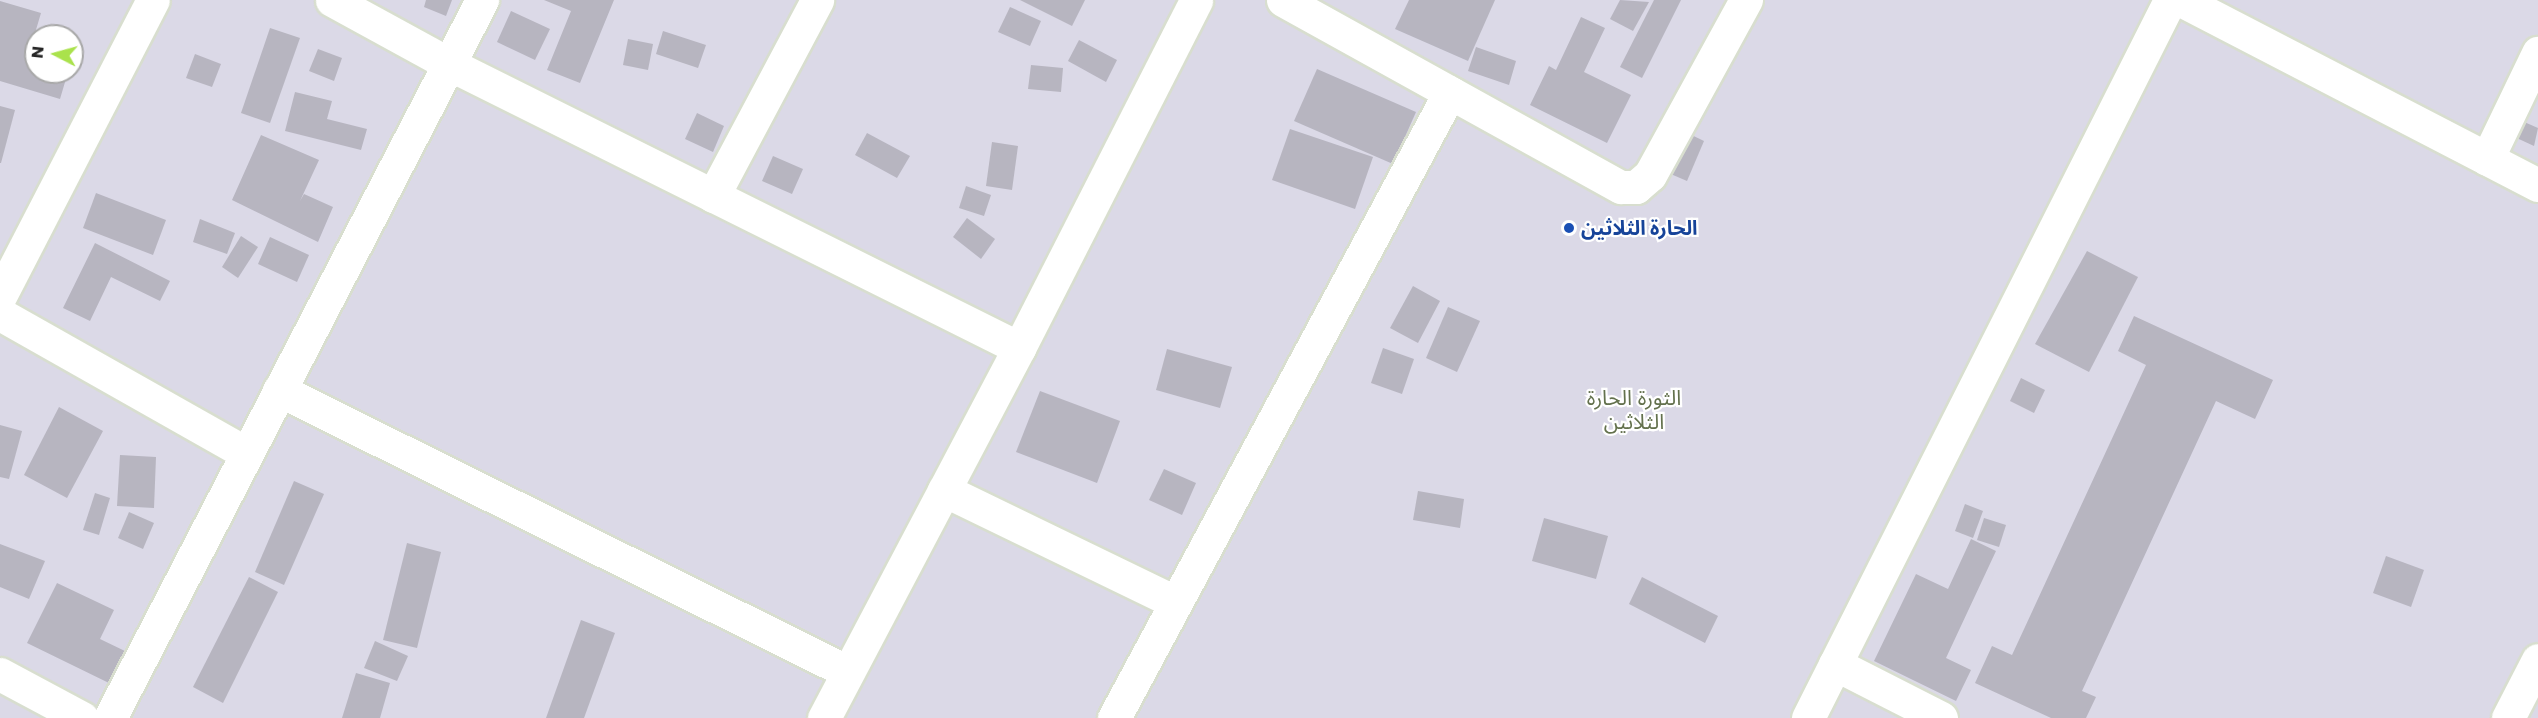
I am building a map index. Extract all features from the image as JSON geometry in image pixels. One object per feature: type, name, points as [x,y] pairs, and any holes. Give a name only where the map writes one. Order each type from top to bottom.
[{"type":"street","points":[[0,296],[153,0]]},
{"type":"street","points":[[332,0],[447,63],[1019,348]]},
{"type":"street","points":[[110,718],[447,63],[482,0]]},
{"type":"street","points":[[713,196],[817,0]]},
{"type":"street","points":[[824,718],[1019,348],[1196,0]]},
{"type":"street","points":[[1282,0],[1621,187],[1636,186],[1650,175],[1746,0]]},
{"type":"street","points":[[1808,718],[2170,0]]},
{"type":"street","points":[[2181,0],[2213,7],[2538,185]]},
{"type":"street","points":[[2487,159],[2538,53]]},
{"type":"street","points":[[1114,718],[1450,92]]},
{"type":"street","points":[[0,314],[246,453]]},
{"type":"street","points":[[279,390],[848,672]]},
{"type":"street","points":[[944,489],[1175,602]]},
{"type":"street","points":[[1835,664],[1941,718]]},
{"type":"street","points":[[0,674],[82,718]]},
{"type":"street","points":[[2508,718],[2534,676]]},
{"type":"building","points":[[426,0],[452,0],[446,16],[424,7]]},
{"type":"building","points":[[544,0],[614,0],[580,83],[547,70],[571,11]]},
{"type":"building","points":[[1020,0],[1085,0],[1072,26]]},
{"type":"building","points":[[1409,0],[1495,0],[1468,61],[1395,29]]},
{"type":"building","points":[[1620,0],[1649,2],[1633,31],[1610,19]]},
{"type":"building","points":[[1654,0],[1681,0],[1642,78],[1620,67]]},
{"type":"building","points":[[0,1],[41,13],[38,24],[24,24],[24,84],[64,84],[60,99],[0,81]]},
{"type":"building","points":[[1010,7],[1041,21],[1030,46],[998,32]]},
{"type":"building","points":[[511,11],[550,29],[535,60],[497,42]]},
{"type":"building","points":[[1581,17],[1605,28],[1584,72],[1631,95],[1607,143],[1530,105],[1549,66],[1556,70]]},
{"type":"building","points":[[270,28],[300,38],[270,123],[241,113]]},
{"type":"building","points":[[663,31],[706,45],[698,68],[656,54]]},
{"type":"building","points":[[628,39],[653,44],[648,70],[623,65]]},
{"type":"building","points":[[1079,40],[1117,60],[1106,82],[1068,61]]},
{"type":"building","points":[[1476,47],[1516,61],[1509,85],[1468,71]]},
{"type":"building","points":[[318,49],[342,58],[334,81],[309,71]]},
{"type":"building","points":[[195,54],[221,64],[212,87],[186,78]]},
{"type":"building","points":[[1031,65],[1063,68],[1061,92],[1028,89]]},
{"type":"building","points":[[1317,69],[1416,112],[1393,164],[1294,121]]},
{"type":"building","points":[[295,92],[332,101],[327,119],[367,129],[361,150],[285,131]]},
{"type":"building","points":[[0,106],[15,110],[1,163],[0,163]]},
{"type":"building","points":[[697,113],[724,126],[713,152],[685,139]]},
{"type":"building","points":[[2515,118],[2538,128],[2534,146],[2508,134]]},
{"type":"building","points":[[1677,128],[1704,141],[1687,181],[1659,169]]},
{"type":"building","points":[[1290,129],[1373,157],[1355,209],[1272,180]]},
{"type":"building","points":[[867,133],[910,156],[897,178],[855,155]]},
{"type":"building","points":[[261,135],[319,160],[300,201],[304,194],[333,207],[318,242],[232,200]]},
{"type":"building","points":[[992,142],[1018,146],[1012,190],[986,186]]},
{"type":"building","points":[[773,156],[803,169],[792,194],[762,181]]},
{"type":"building","points":[[966,186],[991,195],[984,216],[959,208]]},
{"type":"building","points":[[96,193],[166,220],[153,255],[83,228]]},
{"type":"building","points":[[967,218],[995,239],[981,259],[953,237]]},
{"type":"building","points":[[200,219],[235,233],[227,254],[193,242]]},
{"type":"building","points":[[241,236],[258,247],[238,278],[222,267]]},
{"type":"building","points":[[270,237],[309,255],[297,282],[258,264]]},
{"type":"building","points":[[95,243],[170,281],[160,301],[111,277],[90,321],[63,308]]},
{"type":"building","points":[[2087,251],[2138,277],[2089,372],[2035,344]]},
{"type":"building","points":[[1413,286],[1440,301],[1418,343],[1390,328]]},
{"type":"building","points":[[1448,307],[1480,321],[1457,372],[1426,358]]},
{"type":"building","points":[[2134,316],[2273,380],[2255,419],[2216,401],[2082,691],[2096,697],[2086,718],[2051,718],[1975,683],[1992,646],[2012,655],[2146,365],[2118,351]]},
{"type":"building","points":[[1383,348],[1414,359],[1402,394],[1371,383]]},
{"type":"building","points":[[1167,349],[1232,367],[1220,408],[1156,390]]},
{"type":"building","points":[[2021,378],[2045,390],[2034,413],[2010,401]]},
{"type":"building","points":[[1040,391],[1120,421],[1097,483],[1016,452]]},
{"type":"building","points":[[59,407],[103,431],[67,498],[24,475]]},
{"type":"building","points":[[0,425],[22,431],[9,479],[0,477]]},
{"type":"building","points":[[120,455],[156,457],[154,508],[117,506]]},
{"type":"building","points":[[1164,469],[1196,483],[1182,515],[1149,500]]},
{"type":"building","points":[[294,481],[324,494],[284,585],[255,572]]},
{"type":"building","points":[[1418,491],[1464,499],[1460,528],[1413,520]]},
{"type":"building","points":[[95,493],[110,498],[99,535],[83,530]]},
{"type":"building","points":[[1965,504],[1983,511],[1973,538],[1955,531]]},
{"type":"building","points":[[129,512],[154,523],[143,549],[118,538]]},
{"type":"building","points":[[1544,518],[1608,536],[1596,579],[1532,561]]},
{"type":"building","points":[[1984,518],[2006,525],[1999,547],[1977,540]]},
{"type":"building","points":[[1971,539],[1996,551],[1946,658],[1971,670],[1956,701],[1874,661],[1916,574],[1948,589]]},
{"type":"building","points":[[407,543],[441,552],[417,648],[383,640]]},
{"type":"building","points":[[0,544],[45,561],[29,599],[0,587]]},
{"type":"building","points":[[2386,556],[2424,570],[2411,607],[2373,593]]},
{"type":"building","points":[[249,577],[278,592],[223,703],[193,687]]},
{"type":"building","points":[[1642,577],[1718,616],[1705,643],[1629,604]]},
{"type":"building","points":[[57,583],[114,610],[100,639],[127,652],[111,684],[27,643]]},
{"type":"building","points":[[581,620],[615,633],[584,718],[546,718]]},
{"type":"building","points":[[375,641],[408,656],[397,681],[364,668]]},
{"type":"building","points":[[356,673],[390,683],[380,718],[342,718]]},
{"type":"place","name":"الحارة الثلاثين","points":[[1569,228]]},
{"type":"district","name":"الثورة الحارة الثلاثين","points":[[1634,410]]}]
